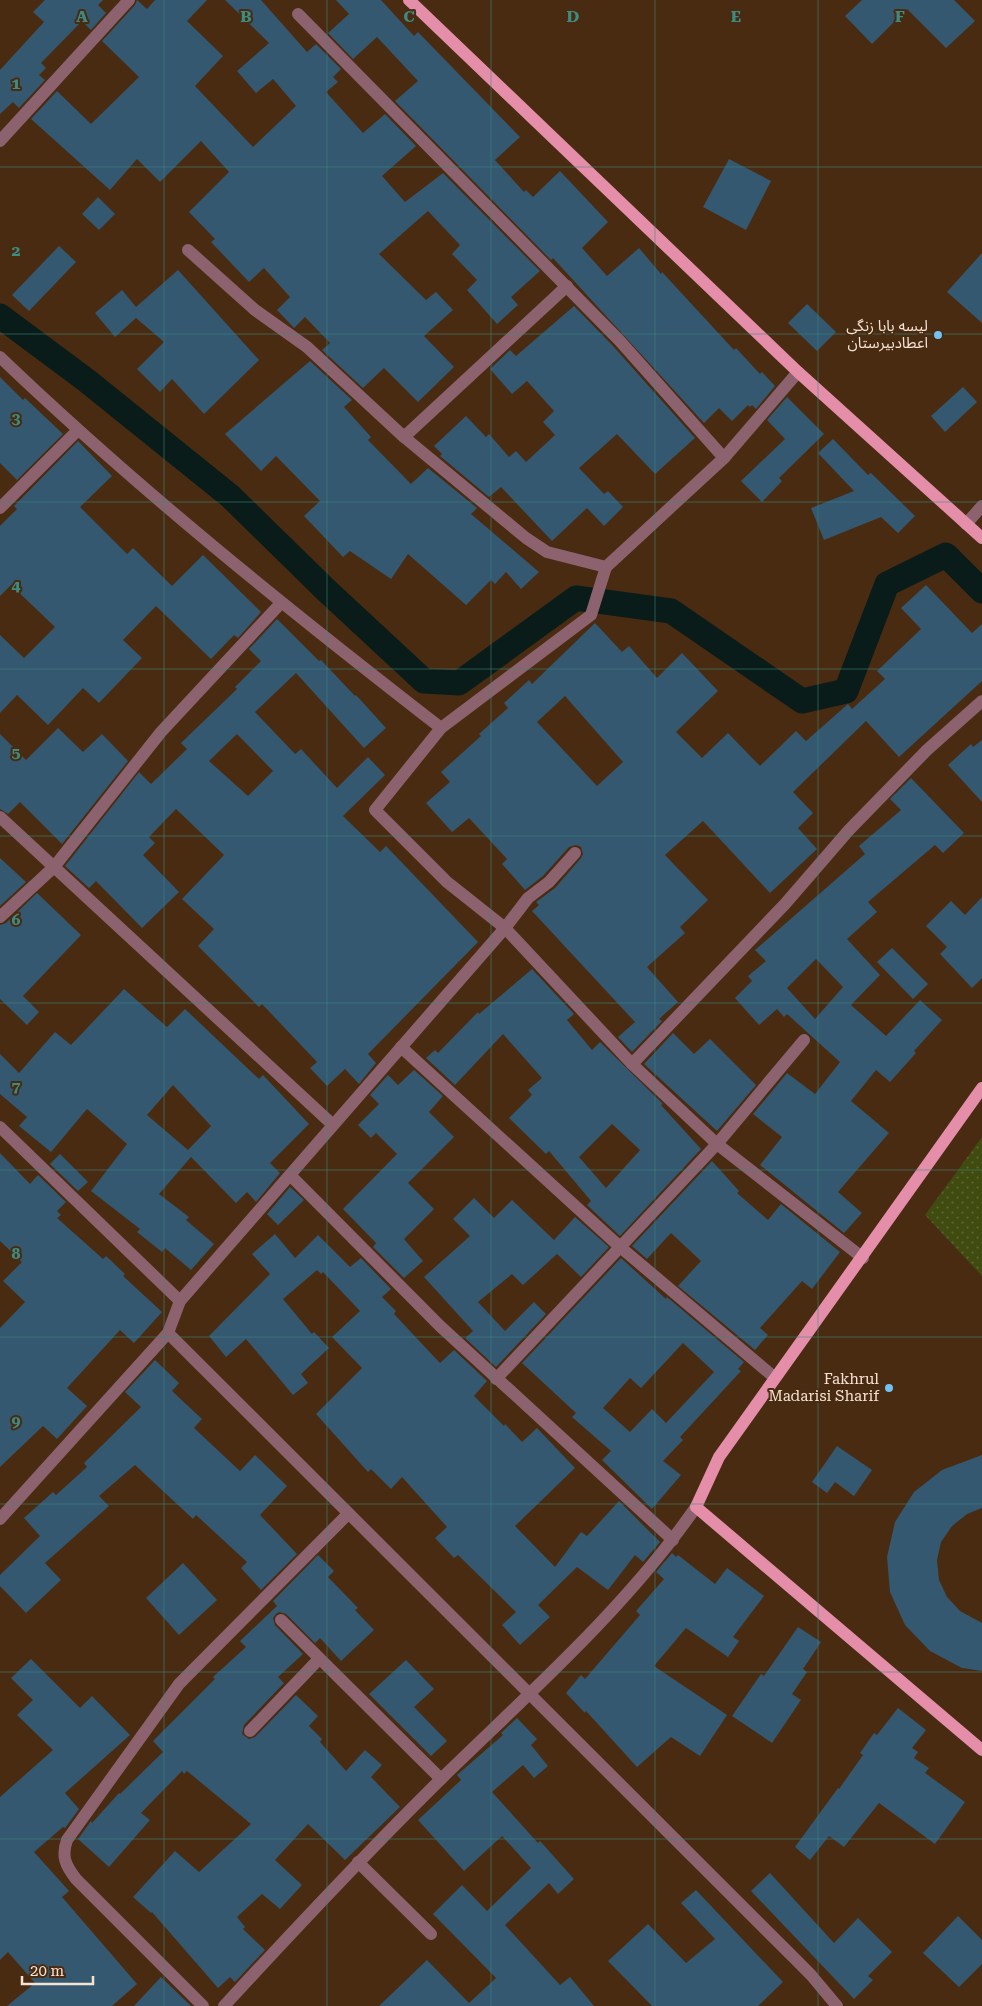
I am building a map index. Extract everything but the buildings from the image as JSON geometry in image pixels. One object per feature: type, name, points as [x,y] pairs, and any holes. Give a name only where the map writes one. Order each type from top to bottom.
[{"type":"main road","points":[[409,0],[798,372],[982,538]]},
{"type":"main road","points":[[982,1088],[863,1258],[774,1377],[719,1457],[696,1507],[982,1750]]},
{"type":"street","points":[[0,141],[129,0]]},
{"type":"street","points":[[298,14],[619,340],[724,458]]},
{"type":"street","points":[[188,250],[256,310],[307,347],[404,437],[526,538],[547,552],[606,567]]},
{"type":"street","points":[[404,437],[567,286]]},
{"type":"street","points":[[0,357],[77,431],[281,603],[441,728]]},
{"type":"street","points":[[798,372],[724,458],[606,567],[591,615],[441,728],[375,810],[446,882],[505,928],[632,1064],[717,1144],[863,1258]]},
{"type":"street","points":[[0,508],[77,431]]},
{"type":"street","points":[[966,524],[982,506]]},
{"type":"street","points":[[0,917],[54,867],[161,732],[281,603]]},
{"type":"street","points":[[632,1064],[785,904],[849,830],[927,750],[982,701]]},
{"type":"street","points":[[0,817],[333,1126]]},
{"type":"street","points":[[0,1519],[168,1333],[180,1301],[505,928],[528,898],[548,882],[574,853]]},
{"type":"street","points":[[496,1379],[619,1246],[717,1144],[804,1040]]},
{"type":"street","points":[[401,1047],[619,1246],[774,1377]]},
{"type":"street","points":[[0,1127],[180,1301]]},
{"type":"street","points":[[290,1174],[440,1326],[673,1540]]},
{"type":"street","points":[[168,1333],[348,1514],[531,1693],[811,1975],[837,2006]]},
{"type":"street","points":[[224,2006],[358,1862],[531,1693],[673,1540],[696,1507]]},
{"type":"street","points":[[203,2006],[76,1880],[65,1865],[65,1845],[178,1684],[348,1514]]},
{"type":"street","points":[[281,1620],[441,1779]]},
{"type":"street","points":[[250,1730],[319,1659]]},
{"type":"street","points":[[358,1862],[431,1934]]},
{"type":"green space","points":[[982,1137],[982,1276],[925,1215]]},
{"type":"waterway","points":[[0,316],[86,380],[230,496],[326,590],[424,681],[459,683],[576,598],[671,611],[802,701],[846,691],[887,584],[946,555],[982,591]]},
{"type":"place","name":"لیسه بابا زنگی اعطادبیرستان","points":[[938,335]]},
{"type":"place","name":"Fakhrul Madarisi Sharif","points":[[889,1388]]}]
